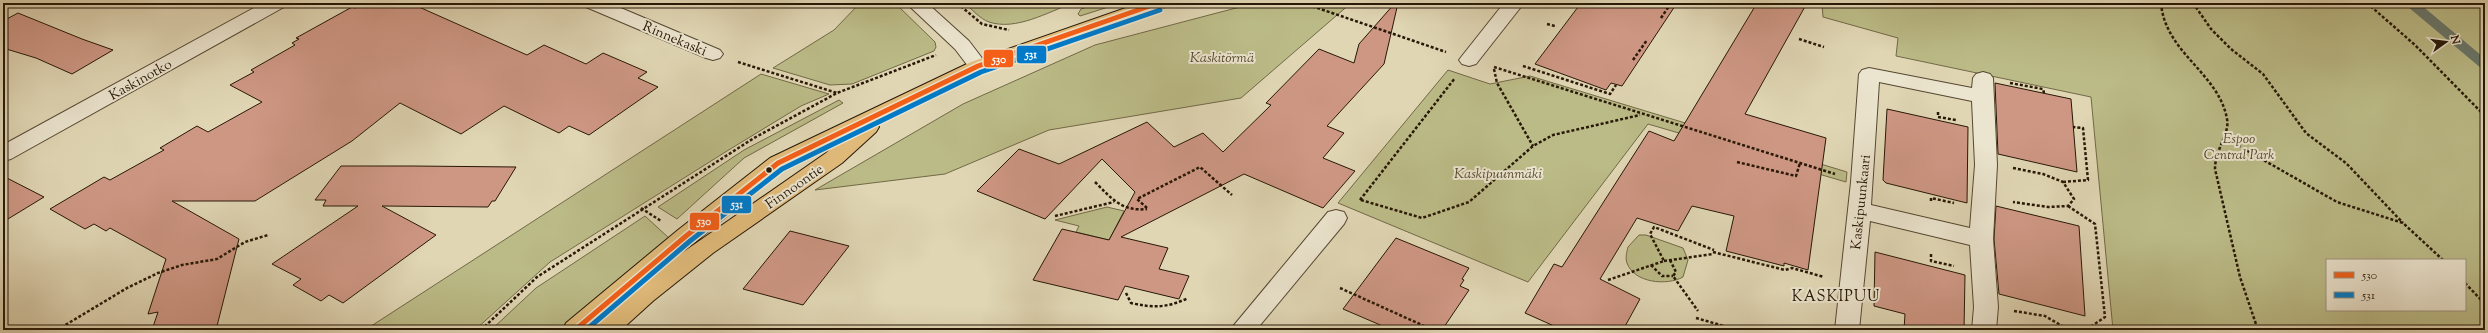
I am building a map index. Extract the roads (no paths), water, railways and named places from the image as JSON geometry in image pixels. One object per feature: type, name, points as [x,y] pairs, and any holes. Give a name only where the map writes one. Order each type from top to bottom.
[{"type":"main road","name":"Finnoontie","points":[[574,330],[686,236],[778,163],[978,66],[1158,3]]},
{"type":"main road","name":"Finnoontie","points":[[604,330],[644,295],[705,247],[834,158],[885,111]]},
{"type":"street","name":"Kaskinotko","points":[[3,154],[277,3]]},
{"type":"street","name":"Rinnekaski","points":[[593,3],[713,54]]},
{"type":"street","points":[[916,3],[962,45],[978,66]]},
{"type":"street","points":[[1469,60],[1514,3]]},
{"type":"street","name":"Kaskipuunkaari","points":[[1847,330],[1862,182],[1869,98],[1869,74],[1983,87],[1986,164],[1981,239]]},
{"type":"street","points":[[1858,210],[1981,239],[1986,307],[1984,330]]},
{"type":"street","points":[[1242,330],[1336,218]]},
{"type":"waterway","points":[[2411,3],[2485,65]]},
{"type":"district","name":"KASKIPUU","points":[[1836,296]]},
{"type":"park label","name":"Kaskitörmä","points":[[1222,57]]},
{"type":"park label","name":"Espoo Central Park","points":[[2239,146]]},
{"type":"park label","name":"Kaskipuunmäki","points":[[1498,173]]}]
